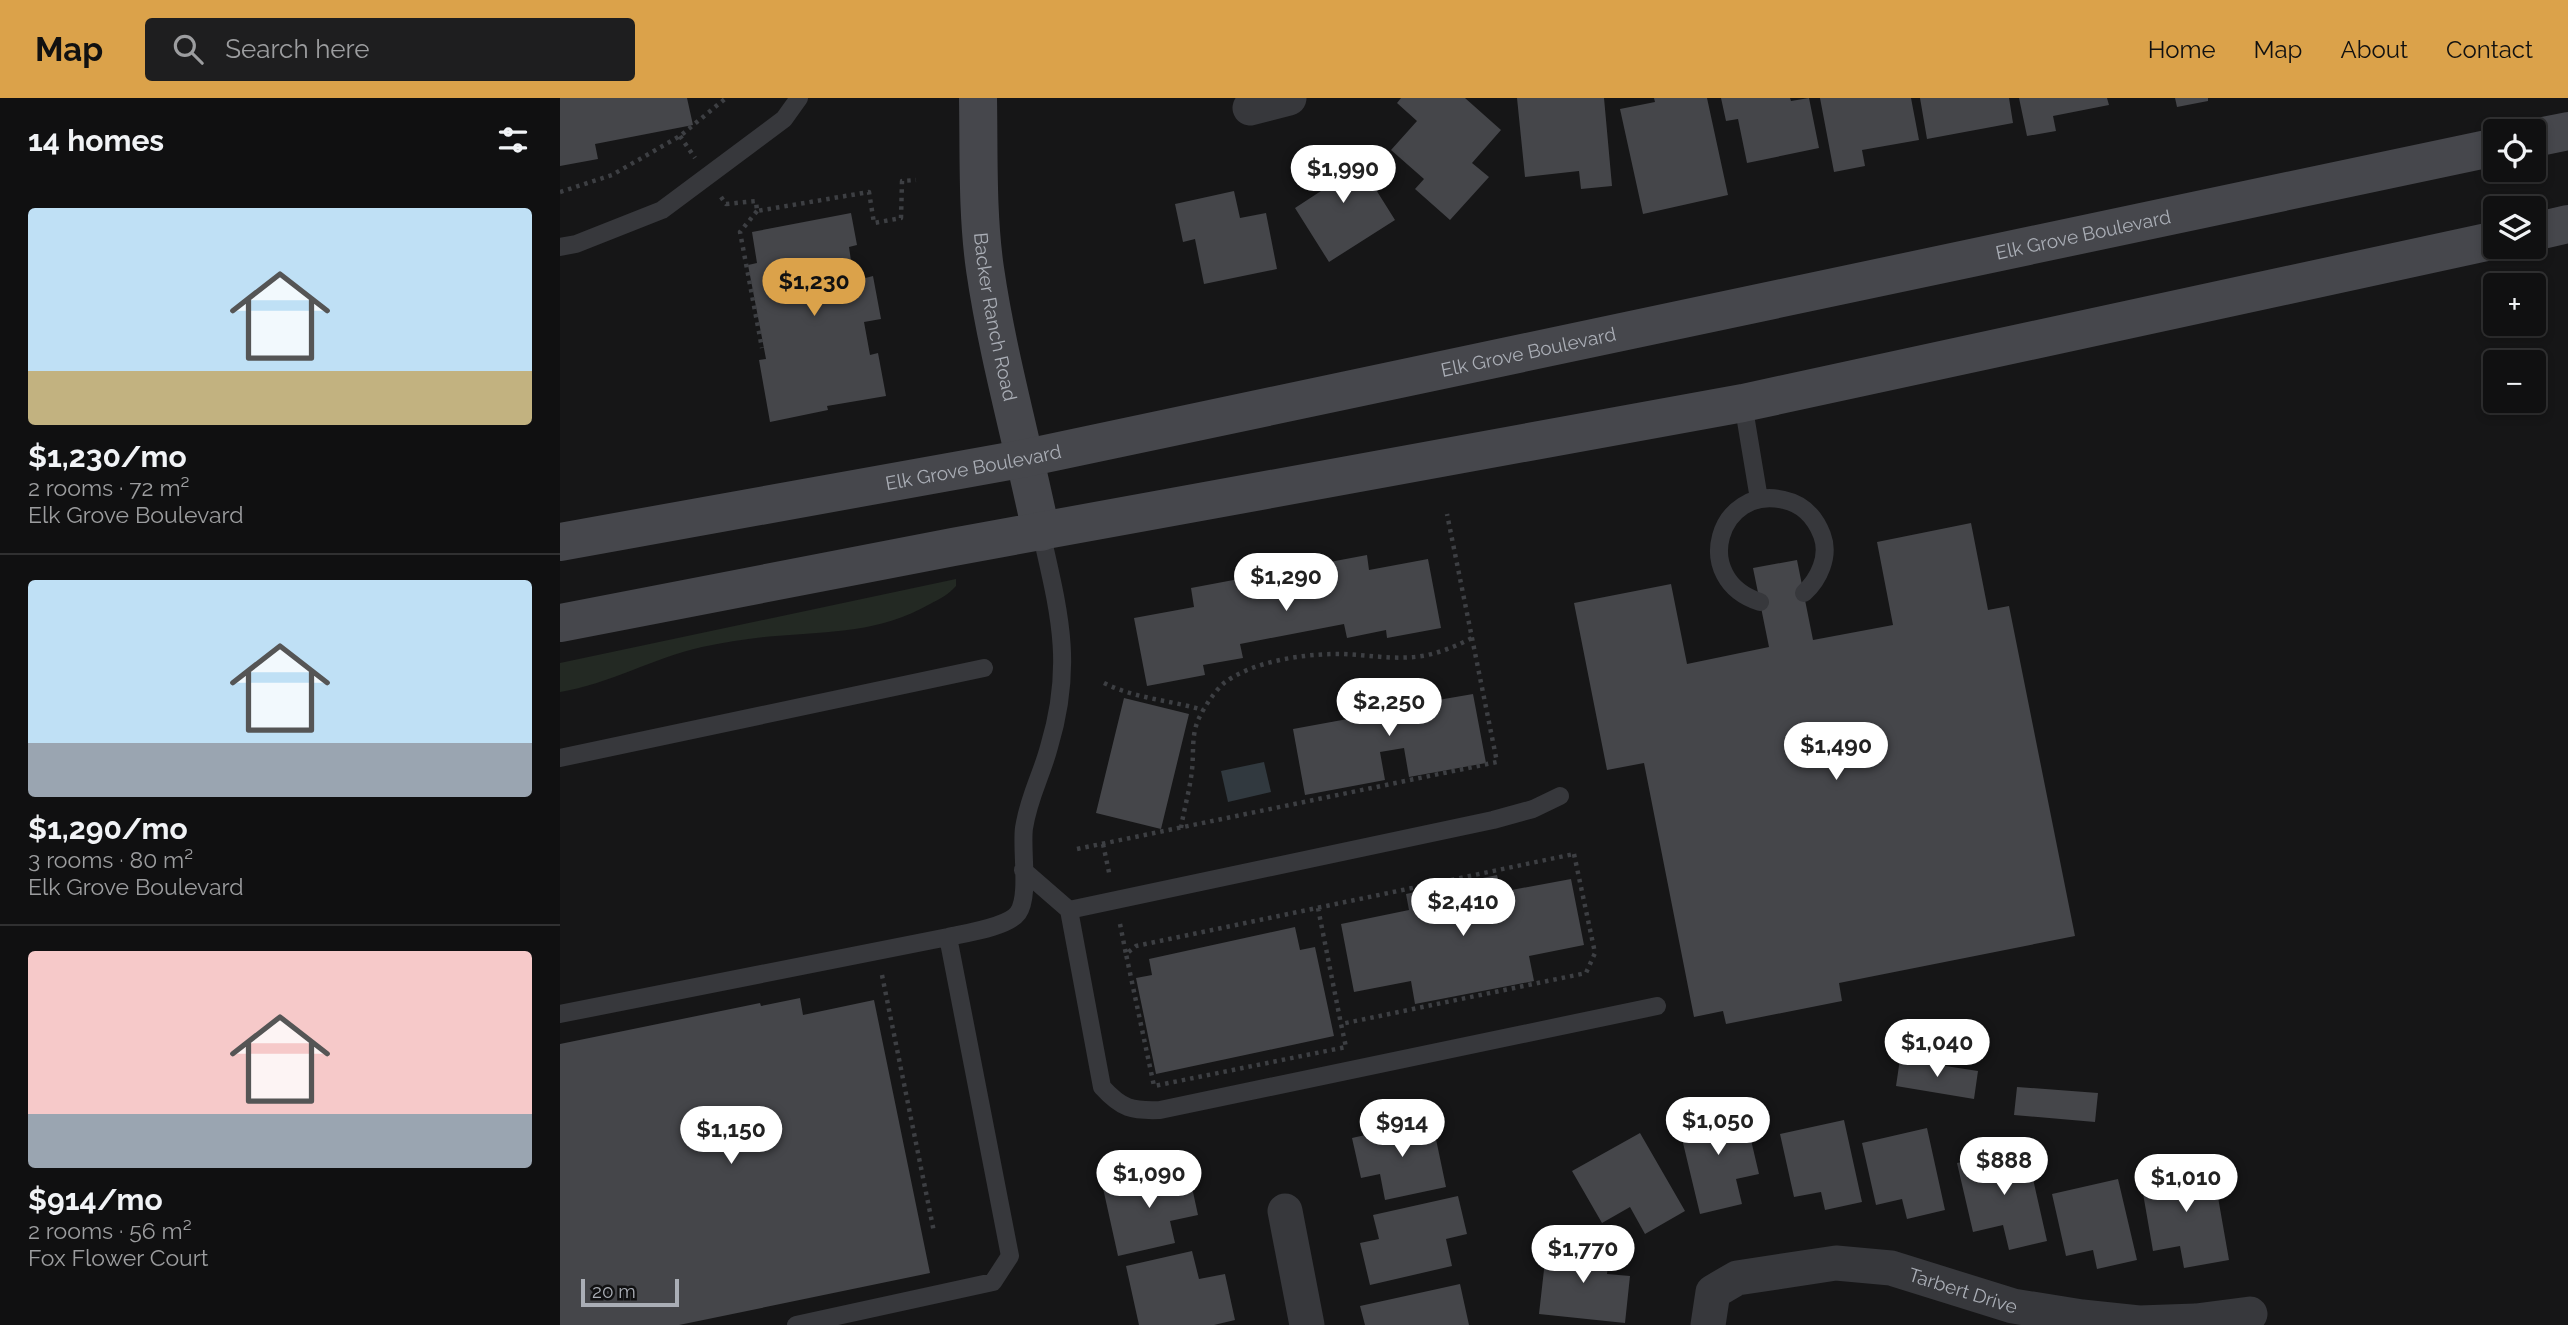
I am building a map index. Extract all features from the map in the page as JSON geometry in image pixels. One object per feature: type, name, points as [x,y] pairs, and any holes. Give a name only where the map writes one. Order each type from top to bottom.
[{"type":"main road","name":"Backer Ranch Road","points":[[978,98],[980,209],[985,266],[994,324],[1041,531]]},
{"type":"main road","points":[[2546,136],[2568,131]]},
{"type":"main road","name":"Elk Grove Boulevard","points":[[560,542],[1026,458],[2483,150]]},
{"type":"main road","points":[[2546,229],[2568,224]]},
{"type":"main road","points":[[560,623],[1041,531],[1743,403],[2483,243]]},
{"type":"street","points":[[1250,108],[1289,98]]},
{"type":"street","points":[[1285,1210],[1307,1325]]},
{"type":"street","name":"Tarbert Drive","points":[[1709,1325],[1713,1292],[1737,1278],[1836,1263],[1891,1268],[2014,1306],[2082,1317],[2139,1323],[2196,1321],[2250,1314]]},
{"type":"lane","points":[[560,247],[576,244],[663,210],[784,119],[799,98]]},
{"type":"lane","points":[[1743,403],[1759,499]]},
{"type":"lane","points":[[1760,602],[1746,598],[1732,587],[1722,571],[1718,554],[1721,535],[1729,519],[1742,506],[1759,499],[1776,498],[1793,502],[1807,511],[1817,524],[1824,539],[1825,556],[1820,572],[1804,593]]},
{"type":"lane","points":[[560,1014],[948,937],[1005,922],[1017,914],[1023,901],[1023,832],[1029,798],[1049,748],[1060,702],[1064,659],[1060,615],[1041,531]]},
{"type":"lane","points":[[560,758],[984,668]]},
{"type":"lane","points":[[1069,910],[1493,820],[1533,809],[1560,796]]},
{"type":"lane","points":[[1023,870],[1069,910],[1102,1087],[1114,1100],[1136,1111],[1160,1110],[1657,1006]]},
{"type":"lane","points":[[796,1325],[993,1282],[1010,1256],[948,937]]},
{"type":"path","points":[[560,192],[612,175],[680,136],[726,98]]},
{"type":"path","points":[[680,136],[726,204],[756,201],[757,211]]},
{"type":"path","points":[[762,348],[740,232],[757,211],[869,192],[874,223],[901,218],[902,181],[916,180]]},
{"type":"path","points":[[1077,849],[1497,762],[1447,514]]},
{"type":"path","points":[[1181,828],[1192,771],[1192,742],[1198,719],[1211,697],[1224,683],[1247,671],[1301,657],[1332,654],[1392,659],[1422,656],[1472,638]]},
{"type":"path","points":[[1104,683],[1124,693],[1176,702],[1203,710]]},
{"type":"path","points":[[1318,908],[1341,1024],[1346,1047],[1154,1086],[1126,954],[1136,946],[1574,854],[1595,953],[1586,973],[1341,1024]]},
{"type":"path","points":[[869,976],[882,973],[934,1232]]},
{"type":"shaded area","points":[[956,579],[956,586],[944,596],[892,621],[855,629],[757,638],[702,647],[596,683],[560,692],[560,663]]},
{"type":"shaded area","points":[[1264,762],[1271,792],[1228,802],[1221,771]]},
{"type":"building","points":[[560,98],[687,98],[693,125],[595,144],[598,159],[560,166]]},
{"type":"building","points":[[1401,98],[1465,98],[1501,130],[1472,163],[1489,177],[1450,220],[1415,189],[1424,179],[1391,150],[1417,121],[1397,103]]},
{"type":"building","points":[[1517,98],[1604,98],[1612,186],[1581,189],[1579,171],[1525,177]]},
{"type":"building","points":[[1654,98],[1707,98],[1728,195],[1643,214],[1620,109],[1655,102]]},
{"type":"building","points":[[1721,98],[1790,98],[1791,101],[1809,98],[1819,148],[1747,163],[1738,119],[1726,121]]},
{"type":"building","points":[[1820,98],[1911,98],[1919,140],[1862,150],[1865,166],[1834,172]]},
{"type":"building","points":[[1920,98],[2009,98],[2013,123],[1927,139]]},
{"type":"building","points":[[2019,98],[2107,98],[2109,105],[2053,116],[2056,131],[2027,136]]},
{"type":"building","points":[[2175,98],[2208,98],[2208,101],[2177,107]]},
{"type":"building","points":[[1348,145],[1395,220],[1329,262],[1295,208],[1321,191],[1308,170]]},
{"type":"building","points":[[1234,191],[1240,218],[1266,213],[1277,269],[1204,284],[1195,239],[1183,242],[1175,204]]},
{"type":"building","points":[[851,213],[857,245],[849,247],[854,281],[873,276],[881,319],[864,322],[870,355],[878,353],[886,396],[827,406],[828,410],[770,422],[759,360],[766,359],[748,265],[757,263],[752,232]]},
{"type":"building","points":[[1971,523],[1988,610],[2009,606],[2075,936],[1839,983],[1842,1001],[1726,1024],[1723,1011],[1694,1017],[1644,763],[1607,770],[1574,603],[1671,584],[1687,664],[1769,647],[1753,568],[1797,560],[1813,640],[1893,625],[1877,542]]},
{"type":"building","points":[[1367,555],[1369,570],[1428,559],[1441,628],[1387,638],[1386,630],[1347,638],[1344,624],[1240,644],[1243,658],[1203,665],[1205,675],[1147,686],[1134,618],[1194,607],[1191,588]]},
{"type":"building","points":[[1410,680],[1415,704],[1473,694],[1486,763],[1409,777],[1404,748],[1380,752],[1385,780],[1305,795],[1293,729],[1353,718],[1349,692]]},
{"type":"building","points":[[1124,698],[1189,714],[1161,829],[1096,813]]},
{"type":"building","points":[[1497,875],[1501,892],[1571,879],[1584,945],[1529,956],[1534,981],[1415,1004],[1411,981],[1354,992],[1341,924],[1409,910],[1406,894]]},
{"type":"building","points":[[1295,927],[1300,950],[1315,947],[1334,1036],[1156,1074],[1136,978],[1152,975],[1149,959]]},
{"type":"building","points":[[800,998],[803,1015],[874,1000],[930,1273],[679,1325],[560,1325],[560,1044],[760,1003],[761,1006]]},
{"type":"building","points":[[1900,1059],[1978,1071],[1974,1099],[1896,1086]]},
{"type":"building","points":[[2017,1087],[2098,1093],[2095,1122],[2014,1115]]},
{"type":"building","points":[[1743,1106],[1759,1174],[1736,1179],[1742,1204],[1700,1214],[1678,1122]]},
{"type":"building","points":[[1432,1120],[1446,1187],[1385,1200],[1380,1174],[1361,1178],[1352,1138]]},
{"type":"building","points":[[1844,1120],[1862,1202],[1825,1210],[1821,1192],[1794,1197],[1780,1134]]},
{"type":"building","points":[[1927,1128],[1945,1210],[1907,1219],[1902,1199],[1876,1205],[1862,1143]]},
{"type":"building","points":[[1640,1133],[1685,1211],[1645,1234],[1630,1207],[1602,1223],[1572,1171]]},
{"type":"building","points":[[2026,1148],[2047,1241],[2009,1250],[2003,1225],[1973,1232],[1957,1163]]},
{"type":"building","points":[[2212,1163],[2229,1260],[2184,1268],[2180,1246],[2153,1251],[2140,1176]]},
{"type":"building","points":[[1188,1169],[1198,1215],[1170,1221],[1175,1243],[1118,1256],[1103,1188]]},
{"type":"building","points":[[2118,1179],[2137,1260],[2097,1269],[2093,1250],[2066,1256],[2052,1194]]},
{"type":"building","points":[[1458,1196],[1467,1234],[1446,1239],[1452,1266],[1370,1285],[1360,1243],[1379,1239],[1373,1215]]},
{"type":"building","points":[[1547,1243],[1610,1249],[1607,1274],[1630,1276],[1625,1323],[1539,1314]]},
{"type":"building","points":[[1192,1251],[1199,1279],[1225,1274],[1235,1320],[1214,1325],[1139,1325],[1126,1266]]},
{"type":"building","points":[[1460,1284],[1469,1325],[1365,1325],[1360,1306]]}]
